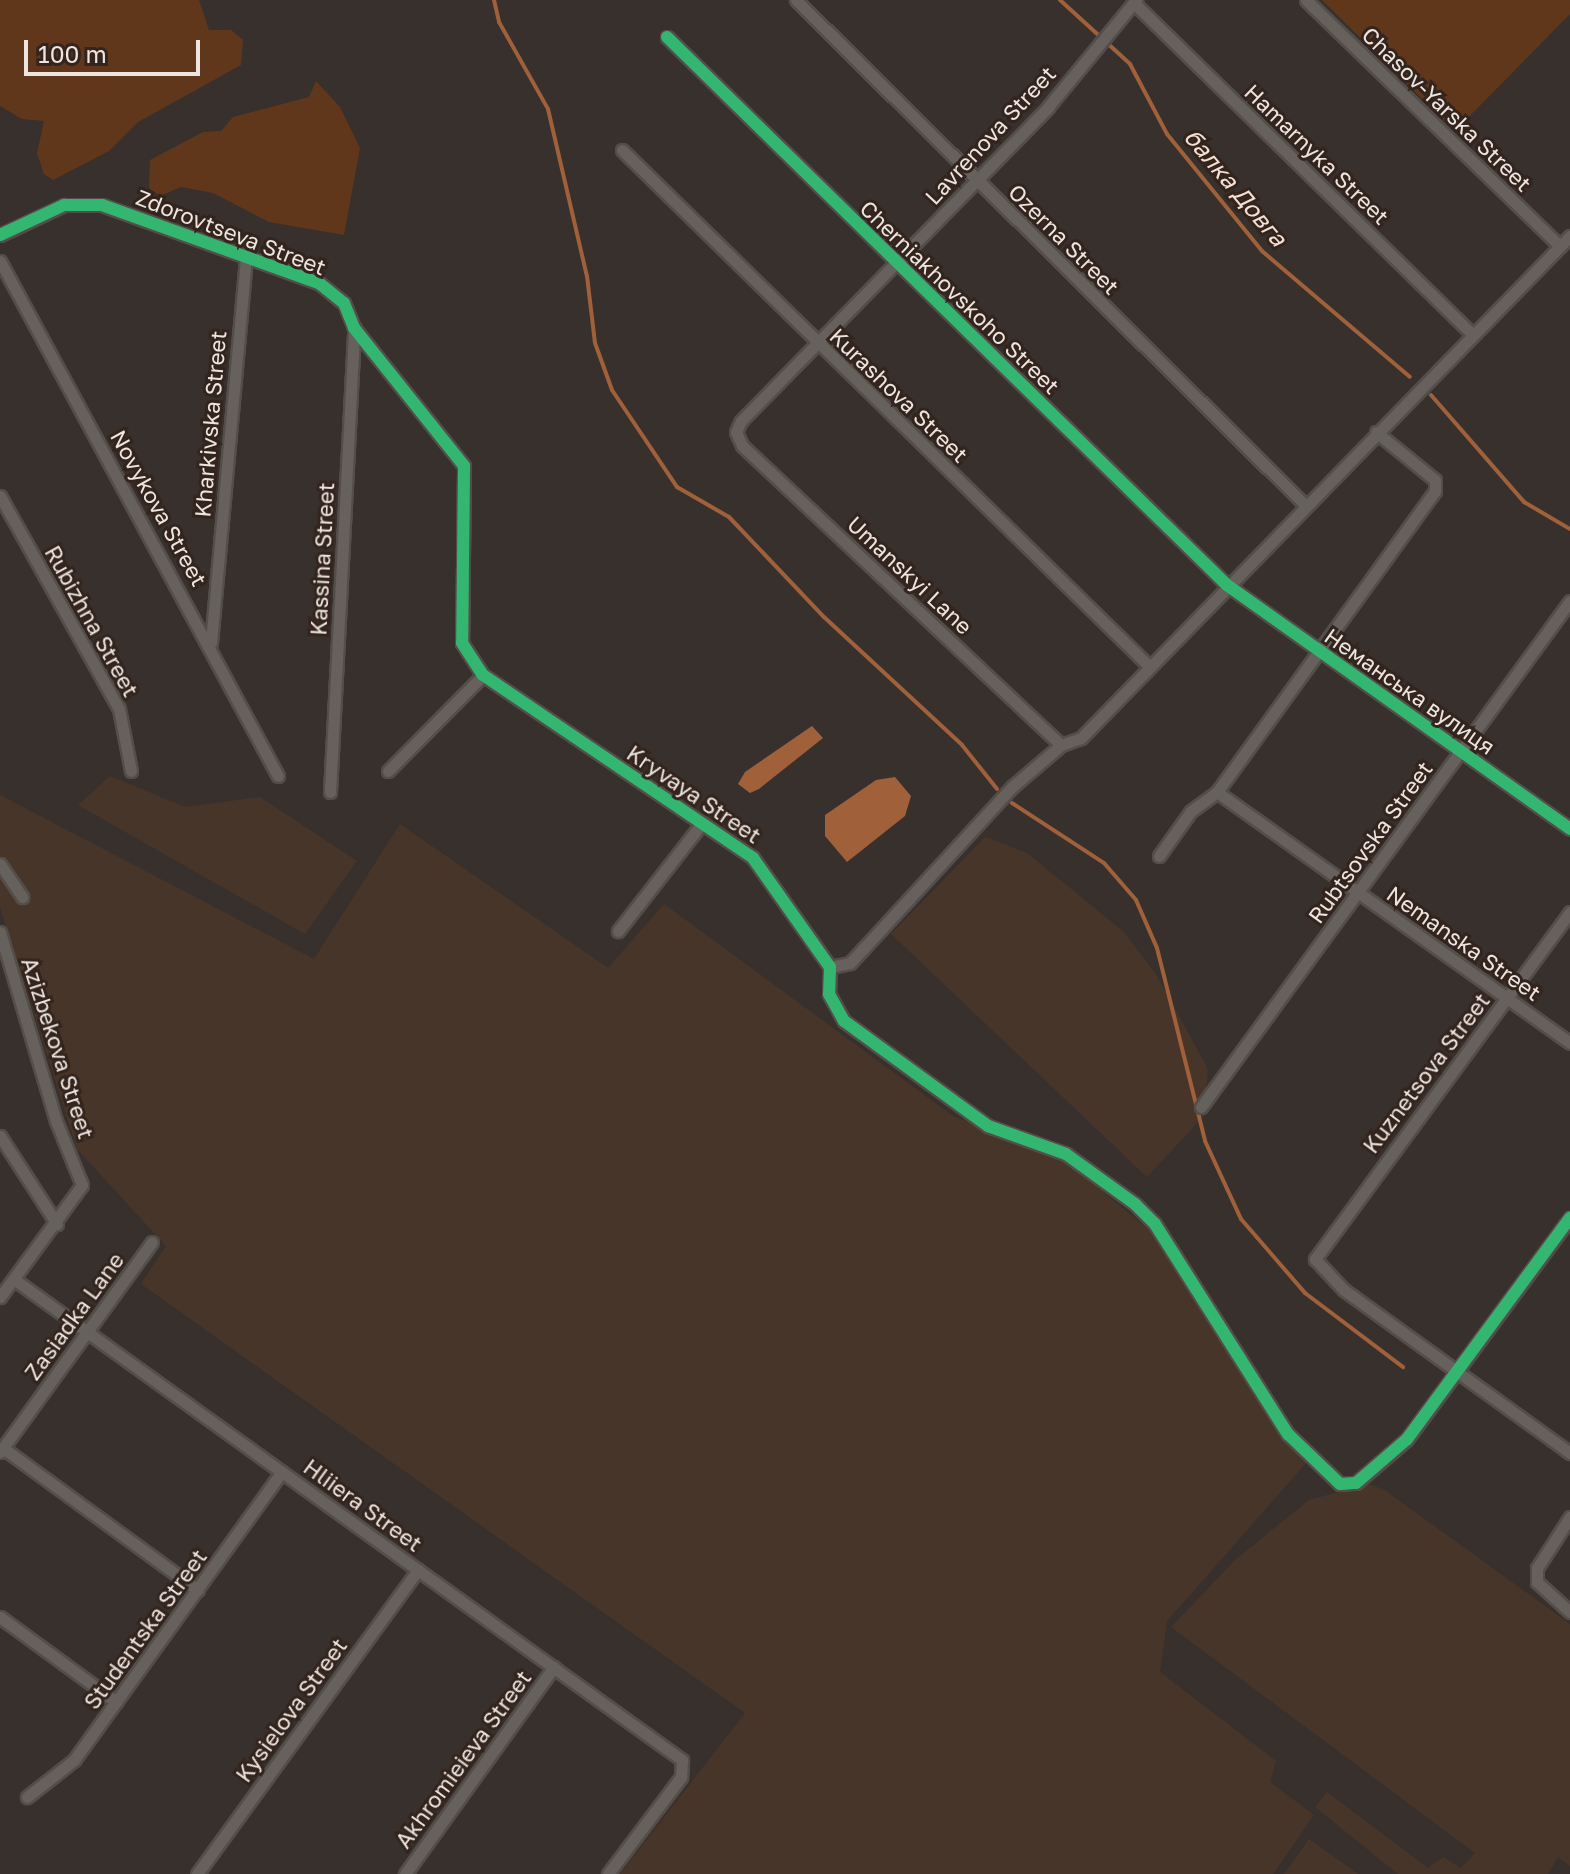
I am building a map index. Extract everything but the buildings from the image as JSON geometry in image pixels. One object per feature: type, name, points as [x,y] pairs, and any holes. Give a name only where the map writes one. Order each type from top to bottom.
[{"type":"street","name":"Ozerna Street","points":[[796,0],[1305,505]]},
{"type":"street","name":"Chasov-Yarska Street","points":[[1306,0],[1560,246]]},
{"type":"street","name":"Lavrenova Street","points":[[736,432],[741,421],[1048,107],[1094,46],[1135,1]]},
{"type":"street","name":"Hamarnyka Street","points":[[1135,1],[1473,335]]},
{"type":"street","name":"Cherniakhovskoho Street","points":[[667,37],[1227,585]]},
{"type":"street","name":"Kurashova Street","points":[[622,150],[1149,666]]},
{"type":"street","name":"Zdorovtseva Street","points":[[0,235],[64,205],[83,203],[319,283],[344,303],[354,328],[464,466]]},
{"type":"street","points":[[830,967],[850,963],[993,805],[1061,745],[1081,738],[1570,236]]},
{"type":"street","name":"Kharkivska Street","points":[[211,643],[246,257]]},
{"type":"street","name":"Novykova Street","points":[[0,261],[211,643],[278,776]]},
{"type":"street","name":"Kassina Street","points":[[330,792],[354,328]]},
{"type":"street","name":"Umanskyi Lane","points":[[736,432],[742,445],[1061,745]]},
{"type":"street","points":[[1159,856],[1191,811],[1217,792],[1437,485],[1376,432]]},
{"type":"street","name":"Kryvaya Street","points":[[464,466],[462,643],[483,675],[753,858],[830,967],[829,994],[844,1021],[988,1126],[1066,1154],[1145,1214],[1288,1434],[1340,1484],[1356,1483],[1391,1457],[1459,1373],[1570,1218]]},
{"type":"street","name":"Rubizhna Street","points":[[0,496],[119,709],[131,771]]},
{"type":"street","name":"Неманська вулиця","points":[[1227,585],[1570,829]]},
{"type":"street","name":"Rubtsovska Street","points":[[1201,1107],[1570,601]]},
{"type":"street","points":[[388,771],[483,675]]},
{"type":"street","name":"Nemanska Street","points":[[1217,792],[1570,1043]]},
{"type":"street","points":[[618,931],[702,823]]},
{"type":"street","points":[[0,864],[22,897]]},
{"type":"street","name":"Kuznetsova Street","points":[[1459,1373],[1344,1290],[1315,1259],[1570,912]]},
{"type":"street","name":"Azizbekova Street","points":[[0,932],[56,1121],[80,1175],[78,1195],[57,1224]]},
{"type":"street","points":[[0,1136],[57,1224],[0,1297]]},
{"type":"street","name":"Zasiadka Lane","points":[[1,1450],[152,1242]]},
{"type":"street","name":"Hliiera Street","points":[[15,1280],[554,1667],[685,1765],[608,1874]]},
{"type":"street","points":[[1459,1373],[1570,1453]]},
{"type":"street","points":[[1,1450],[198,1590]]},
{"type":"street","name":"Studentska Street","points":[[27,1797],[74,1760],[282,1472]]},
{"type":"street","points":[[1570,1517],[1537,1568],[1544,1592],[1570,1612]]},
{"type":"street","name":"Kysielova Street","points":[[197,1874],[418,1570]]},
{"type":"street","points":[[0,1617],[116,1702]]},
{"type":"street","name":"Akhromieieva Street","points":[[405,1874],[554,1667]]},
{"type":"shaded area","points":[[0,0],[199,0],[209,30],[231,30],[243,40],[241,65],[138,122],[109,151],[53,180],[44,174],[37,153],[44,121],[22,119],[0,106]]},
{"type":"shaded area","points":[[1322,0],[1570,0],[1570,14],[1455,131]]},
{"type":"shaded area","points":[[316,81],[340,107],[360,148],[344,235],[269,222],[213,193],[181,187],[160,196],[149,188],[150,160],[203,132],[221,131],[233,117],[309,97]]},
{"type":"shaded area","points":[[812,726],[823,738],[759,789],[750,793],[738,784],[745,772]]},
{"type":"shaded area","points":[[110,776],[185,807],[260,797],[357,861],[305,934],[78,805]]},
{"type":"shaded area","points":[[895,777],[911,796],[905,816],[847,862],[825,836],[825,815],[876,780]]},
{"type":"shaded area","points":[[0,795],[314,959],[400,824],[608,968],[664,904],[953,1116],[1065,1160],[1155,1235],[1308,1461],[1167,1621],[1160,1672],[1276,1761],[1270,1782],[1314,1815],[1273,1874],[620,1874],[745,1713],[141,1284],[166,1246],[77,1149],[0,907]]},
{"type":"shaded area","points":[[985,837],[1027,853],[1123,931],[1156,974],[1208,1069],[1204,1116],[1147,1177],[891,934]]},
{"type":"shaded area","points":[[1368,1484],[1383,1489],[1570,1624],[1570,1866],[1558,1857],[1548,1874],[1398,1874],[1315,1807],[1327,1792],[1428,1868],[1443,1857],[1461,1868],[1475,1853],[1171,1627],[1236,1559],[1309,1500]]},
{"type":"shaded area","points":[[1309,1839],[1358,1874],[1284,1874]]},
{"type":"waterway","points":[[494,0],[499,22],[548,109],[587,276],[595,343],[612,390],[677,487],[729,517],[824,617],[962,745],[997,789]]},
{"type":"waterway","name":"балка Довга","points":[[1060,0],[1130,64],[1167,134],[1262,251],[1410,377]]},
{"type":"waterway","name":"балка Довга","points":[[1431,395],[1524,502],[1570,529]]},
{"type":"waterway","points":[[1012,803],[1104,863],[1136,900],[1157,948],[1205,1141],[1241,1219],[1305,1293],[1403,1367]]},
{"type":"cycle path","points":[[667,37],[1227,585],[1570,829]]},
{"type":"cycle path","points":[[0,235],[64,205],[102,205],[319,283],[344,303],[354,328],[464,466],[462,643],[483,675],[753,858],[830,967],[829,994],[844,1021],[988,1126],[1066,1154],[1135,1204],[1155,1224],[1288,1434],[1340,1484],[1356,1483],[1407,1439],[1570,1218]]}]
